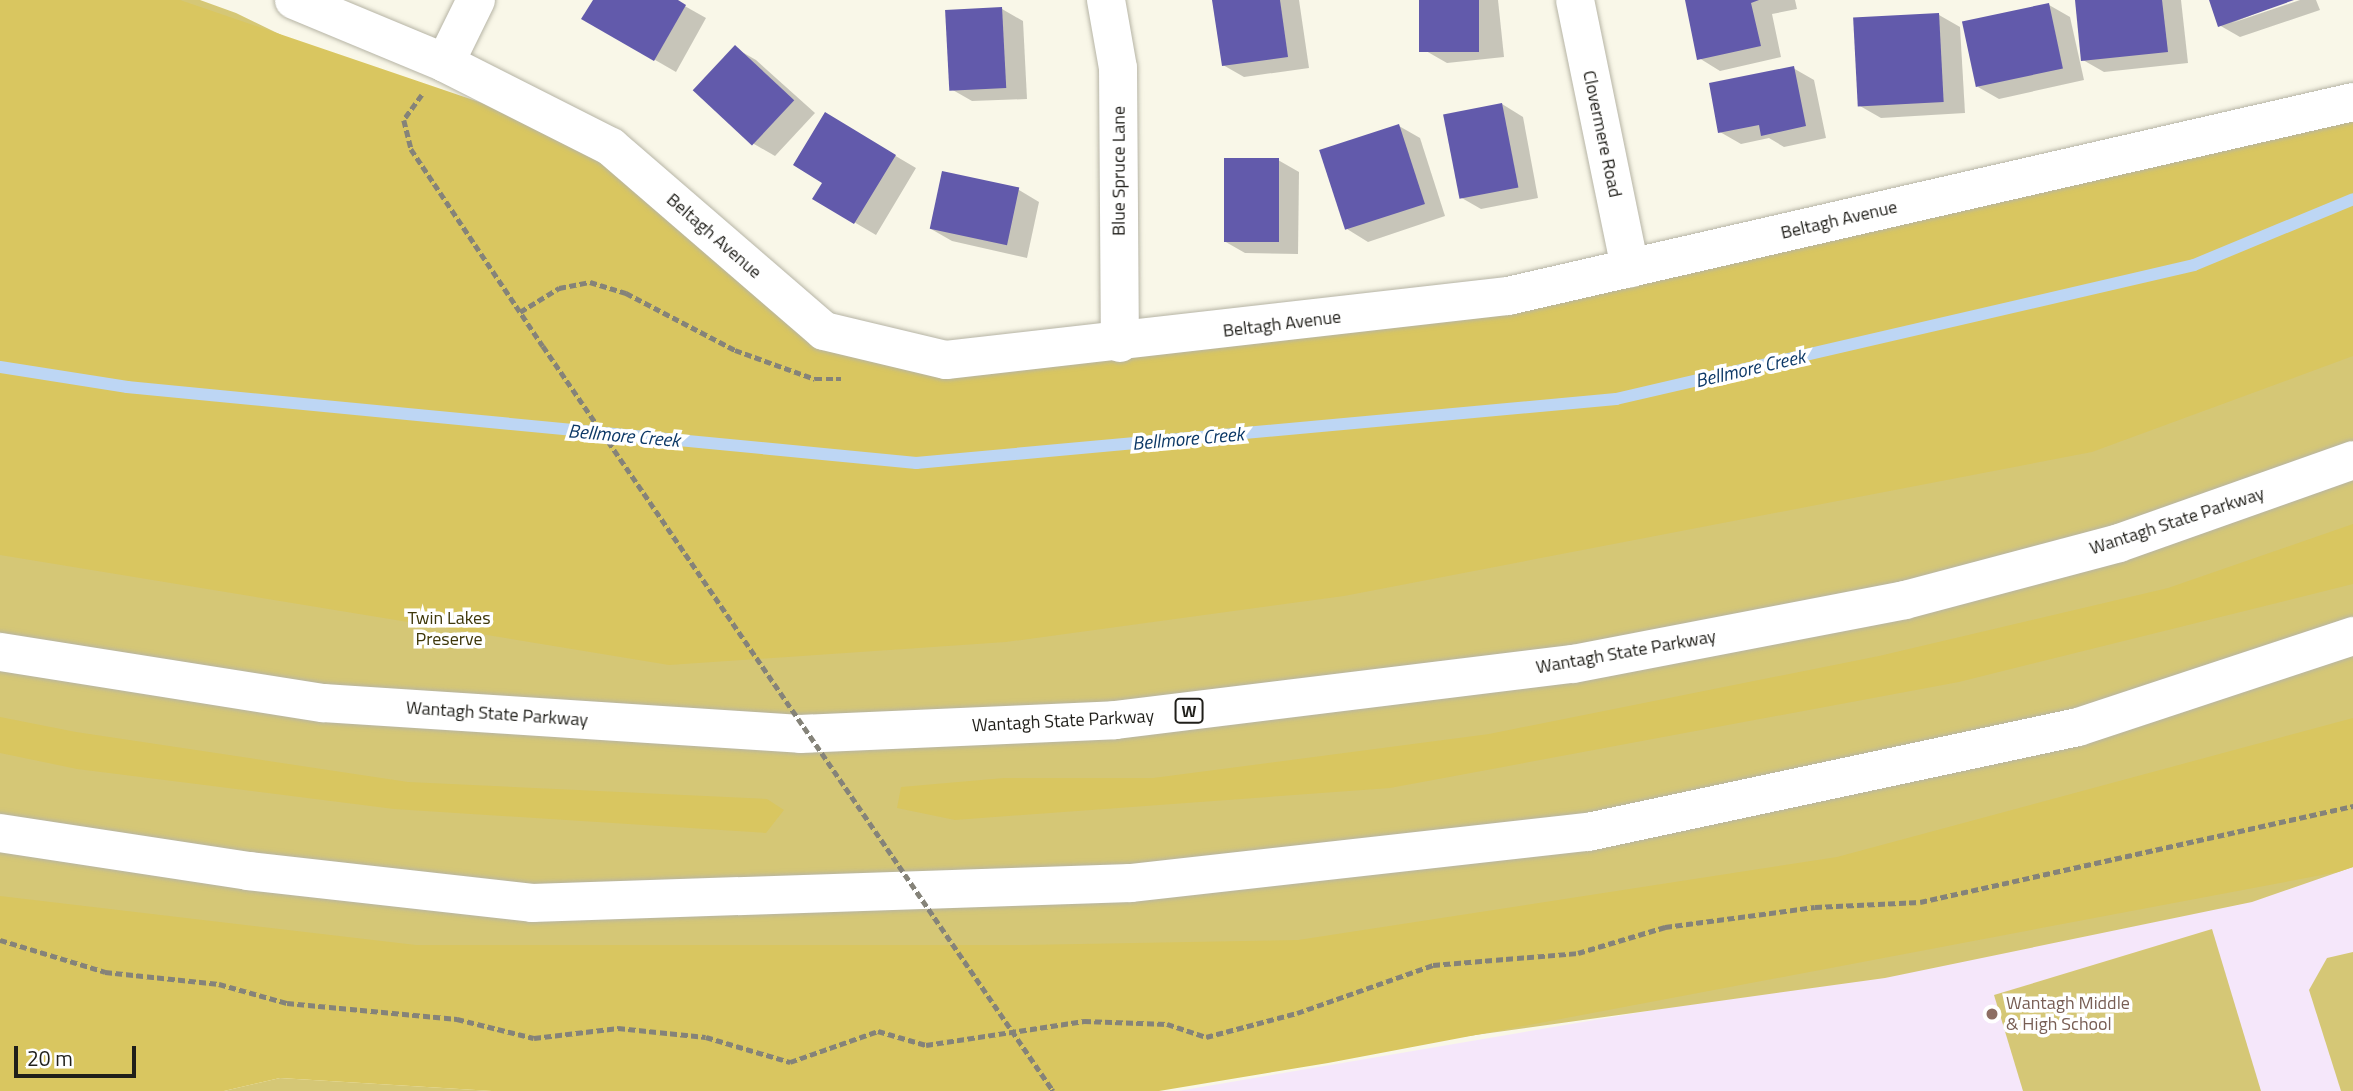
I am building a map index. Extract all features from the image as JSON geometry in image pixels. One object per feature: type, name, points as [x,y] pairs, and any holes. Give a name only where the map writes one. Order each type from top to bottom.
[{"type":"main road","name":"Beltagh Avenue","points":[[294,0],[445,63],[611,147],[824,331],[946,360],[1120,343],[1507,296],[2353,102]]},
{"type":"main road","points":[[445,63],[476,0]]},
{"type":"main road","name":"Blue Spruce Lane","points":[[1106,0],[1118,68],[1120,343]]},
{"type":"main road","name":"Clovermere Road","points":[[1575,0],[1630,268]]},
{"type":"main road","name":"Wantagh State Parkway","points":[[0,652],[323,703],[800,734],[1115,720],[1573,664],[1905,600],[2119,543],[2353,460]]},
{"type":"main road","points":[[0,833],[247,871],[532,903],[1131,883],[1588,832],[2078,727],[2353,636]]},
{"type":"path","points":[[445,63],[404,120],[411,149],[1052,1090]]},
{"type":"path","points":[[520,312],[559,288],[590,282],[626,293],[735,350],[815,379],[857,379]]},
{"type":"path","points":[[0,940],[105,972],[219,984],[288,1003],[457,1019],[534,1038],[618,1028],[706,1037],[790,1062],[878,1031],[926,1045],[1084,1021],[1167,1024],[1206,1037],[1297,1013],[1433,965],[1577,953],[1665,927],[1815,906],[1920,902],[2353,806]]},
{"type":"shaded area","points":[[0,0],[180,0],[611,147],[824,331],[946,360],[1508,296],[2353,102],[2353,356],[2092,452],[1344,596],[1006,642],[669,665],[0,555]]},
{"type":"shaded area","points":[[2353,524],[2353,584],[1959,682],[1390,788],[955,820],[897,808],[901,787],[1004,778],[1153,778],[1489,734],[1879,656],[2168,588]]},
{"type":"shaded area","points":[[0,717],[76,732],[408,782],[767,799],[784,810],[766,833],[394,809],[77,769],[0,753]]},
{"type":"shaded area","points":[[2353,718],[2353,867],[2338,872],[1328,1063],[1159,1091],[492,1091],[280,1078],[224,1091],[0,1091],[0,896],[416,945],[1025,945],[1298,940],[1837,857]]},
{"type":"shaded area","name":"Wantagh Middle & High School","points":[[2353,858],[2353,1091],[1178,1091],[2082,937]]},
{"type":"green space","name":"Twin Lakes Preserve","points":[[0,0],[200,0],[236,13],[444,114],[924,390],[2353,124],[2353,867],[2252,902],[1885,978],[1072,1091],[0,1052]]},
{"type":"green space","points":[[2212,929],[2261,1091],[2023,1091],[1994,995]]},
{"type":"green space","points":[[2353,952],[2353,1091],[2341,1091],[2309,990],[2327,958]]},
{"type":"green space","points":[[280,1078],[492,1091],[224,1091]]},
{"type":"building","points":[[593,0],[678,0],[686,5],[654,61],[581,19]]},
{"type":"building","points":[[1212,0],[1280,0],[1288,57],[1222,66]]},
{"type":"building","points":[[1419,0],[1479,0],[1479,52],[1419,52]]},
{"type":"building","points":[[1685,0],[1759,0],[1751,3],[1761,46],[1697,60]]},
{"type":"building","points":[[2075,0],[2162,0],[2168,52],[2081,61]]},
{"type":"building","points":[[2209,0],[2294,0],[2218,27]]},
{"type":"building","points":[[2049,3],[2063,69],[1976,87],[1962,22]]},
{"type":"building","points":[[1002,7],[1006,88],[949,91],[945,10]]},
{"type":"building","points":[[1939,13],[1944,102],[1858,106],[1853,18]]},
{"type":"building","points":[[735,45],[794,100],[752,146],[693,90]]},
{"type":"building","points":[[1794,66],[1806,126],[1761,136],[1759,125],[1718,133],[1709,83]]},
{"type":"building","points":[[1502,103],[1518,187],[1460,199],[1443,114]]},
{"type":"building","points":[[825,112],[896,155],[854,224],[812,199],[822,183],[793,165]]},
{"type":"building","points":[[1399,124],[1425,204],[1345,230],[1319,150]]},
{"type":"building","points":[[1224,158],[1279,158],[1279,242],[1224,242]]},
{"type":"building","points":[[942,171],[1019,187],[1007,245],[930,229]]},
{"type":"waterway","name":"Bellmore Creek","points":[[0,367],[127,387],[916,463],[1616,399],[2194,265],[2353,199]]},
{"type":"place","name":"Wantagh Middle & High School","points":[[1992,1014]]}]
